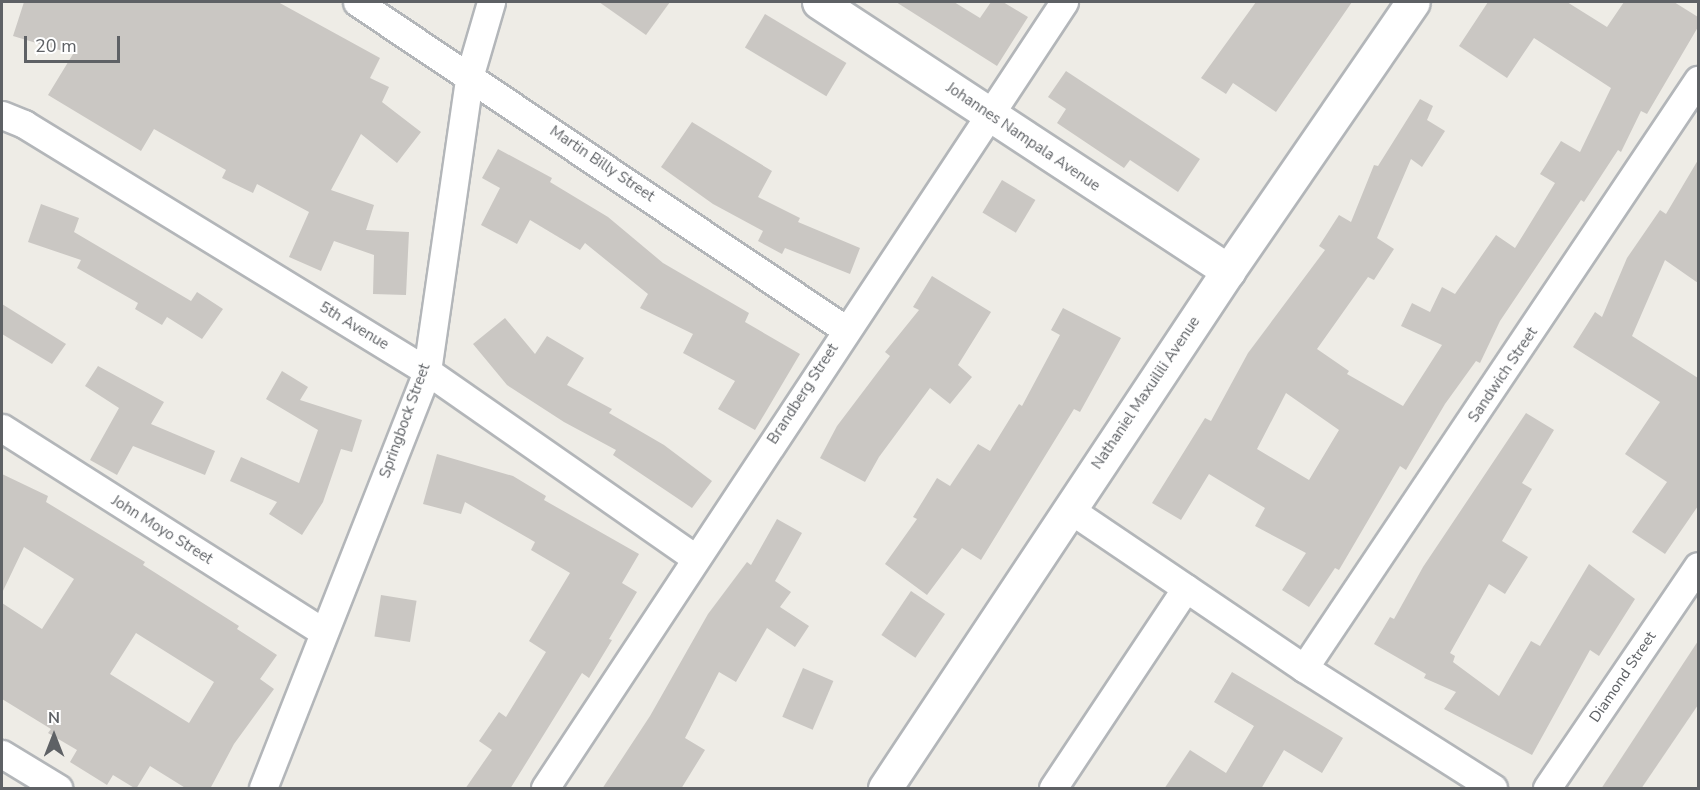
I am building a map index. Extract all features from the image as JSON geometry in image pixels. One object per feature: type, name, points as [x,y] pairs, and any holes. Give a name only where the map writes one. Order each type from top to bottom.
[{"type":"street","name":"Martin Billy Street","points":[[357,2],[470,74],[845,329]]},
{"type":"street","name":"Springbock Street","points":[[262,789],[427,371],[470,74],[490,2]]},
{"type":"street","name":"Johannes Nampala Avenue","points":[[819,2],[992,114],[1130,209],[1228,271]]},
{"type":"street","name":"Brandberg Street","points":[[545,789],[845,329],[992,114],[1064,2]]},
{"type":"street","name":"Nathaniel Maxuilili Avenue","points":[[885,789],[1228,271],[1413,2]]},
{"type":"street","name":"Sandwich Street","points":[[1304,668],[1698,80]]},
{"type":"street","name":"5th Avenue","points":[[2,115],[24,124],[427,371],[694,558]]},
{"type":"street","name":"John Moyo Street","points":[[2,428],[323,632]]},
{"type":"street","points":[[1069,508],[1304,668],[1493,789]]},
{"type":"street","name":"Diamond Street","points":[[1547,789],[1698,566]]},
{"type":"street","points":[[1053,789],[1186,588]]},
{"type":"street","points":[[2,754],[58,789]]},
{"type":"building","points":[[24,2],[278,2],[380,58],[370,78],[389,87],[382,102],[421,132],[397,163],[361,134],[331,190],[374,205],[366,230],[409,232],[406,295],[373,294],[374,255],[334,241],[321,271],[289,257],[309,212],[257,184],[253,193],[222,178],[226,170],[154,129],[141,151],[48,95],[73,54],[13,36]]},
{"type":"building","points":[[599,2],[670,2],[646,35]]},
{"type":"building","points":[[896,2],[954,2],[980,18],[991,2],[1003,2],[1028,17],[997,66]]},
{"type":"building","points":[[1256,2],[1352,2],[1276,112],[1233,83],[1226,94],[1201,78]]},
{"type":"building","points":[[1488,2],[1567,2],[1607,27],[1624,2],[1674,2],[1698,17],[1698,27],[1647,114],[1641,111],[1621,152],[1618,150],[1584,202],[1581,200],[1500,321],[1480,363],[1476,361],[1445,404],[1406,470],[1400,466],[1339,570],[1335,568],[1309,607],[1282,590],[1306,553],[1255,526],[1265,508],[1209,474],[1181,520],[1152,503],[1205,418],[1211,421],[1248,353],[1325,250],[1319,246],[1339,215],[1351,222],[1374,165],[1378,166],[1420,99],[1433,106],[1427,120],[1445,131],[1422,167],[1411,159],[1377,238],[1394,249],[1374,280],[1368,277],[1317,349],[1349,371],[1347,374],[1403,406],[1442,345],[1401,326],[1412,303],[1430,312],[1442,287],[1455,294],[1496,235],[1515,248],[1555,183],[1540,174],[1561,141],[1580,152],[1611,88],[1534,38],[1507,78],[1459,46]],"holes":[[[1286,393],[1339,430],[1309,480],[1257,449]]]},
{"type":"building","points":[[765,14],[846,63],[826,96],[745,47]]},
{"type":"building","points":[[1066,71],[1200,159],[1178,192],[1130,160],[1124,168],[1057,123],[1066,109],[1048,97]]},
{"type":"building","points":[[692,122],[772,171],[758,197],[800,218],[798,222],[860,248],[850,274],[785,248],[782,254],[758,241],[763,231],[713,204],[661,167]]},
{"type":"building","points":[[498,149],[552,178],[550,182],[608,217],[663,263],[749,313],[745,322],[800,354],[755,430],[718,409],[735,381],[683,353],[693,334],[640,308],[648,294],[585,243],[580,250],[530,220],[517,244],[481,225],[500,188],[482,178]]},
{"type":"building","points":[[1698,160],[1698,283],[1665,260],[1632,336],[1698,378],[1698,506],[1665,554],[1632,532],[1667,482],[1625,454],[1660,402],[1573,347],[1595,312],[1602,317],[1627,258],[1660,210],[1666,214]]},
{"type":"building","points":[[1002,180],[1035,200],[1016,233],[982,213]]},
{"type":"building","points":[[41,204],[79,218],[74,232],[191,301],[197,292],[223,309],[202,339],[167,317],[162,325],[135,309],[138,303],[77,268],[81,260],[28,242]]},
{"type":"building","points":[[932,276],[991,312],[958,365],[972,377],[950,404],[930,388],[879,457],[865,482],[820,458],[837,426],[890,356],[885,352],[919,310],[913,307]]},
{"type":"building","points":[[2,304],[66,344],[52,364],[2,334]]},
{"type":"building","points":[[1063,308],[1121,338],[1080,412],[1074,409],[981,560],[962,548],[927,595],[885,564],[917,519],[913,517],[937,478],[950,486],[978,444],[990,451],[1019,404],[1022,406],[1060,335],[1051,330]]},
{"type":"building","points":[[505,318],[535,354],[547,336],[584,358],[567,385],[612,409],[609,413],[664,445],[712,481],[692,508],[613,455],[616,450],[564,422],[507,385],[473,344]]},
{"type":"building","points":[[98,366],[164,402],[151,424],[215,451],[205,475],[133,446],[117,475],[90,460],[119,408],[85,386]]},
{"type":"building","points":[[282,371],[308,387],[300,400],[362,420],[352,452],[341,449],[323,502],[302,535],[269,514],[277,502],[230,481],[241,457],[299,483],[318,430],[266,399]]},
{"type":"building","points":[[1526,413],[1554,430],[1522,483],[1532,489],[1502,541],[1528,557],[1505,594],[1489,584],[1450,653],[1455,656],[1453,662],[1499,696],[1531,641],[1540,646],[1589,564],[1635,599],[1599,656],[1590,650],[1532,755],[1444,709],[1456,692],[1424,678],[1426,674],[1374,644],[1390,617],[1394,619],[1423,567]]},
{"type":"building","points":[[437,454],[513,476],[546,496],[544,500],[639,554],[622,583],[637,592],[609,639],[612,640],[589,678],[582,673],[510,789],[465,789],[492,750],[479,741],[499,712],[506,717],[546,652],[529,641],[570,573],[531,550],[535,542],[465,502],[461,514],[423,504]]},
{"type":"building","points":[[2,474],[48,496],[46,502],[145,562],[143,565],[239,626],[237,629],[277,655],[260,679],[274,689],[234,744],[210,789],[187,789],[150,766],[136,789],[113,775],[107,785],[70,762],[77,750],[48,733],[51,729],[2,699],[2,603],[42,629],[74,579],[24,547],[2,593]],"holes":[[[136,633],[214,682],[189,723],[110,674]]]},
{"type":"building","points":[[777,519],[802,533],[775,581],[791,592],[780,607],[809,626],[795,647],[767,628],[736,682],[719,672],[685,738],[705,750],[681,789],[602,789],[650,716],[708,614],[747,562],[751,565]]},
{"type":"building","points":[[911,591],[945,614],[915,658],[881,635]]},
{"type":"building","points":[[381,595],[417,601],[410,642],[374,636]]},
{"type":"building","points":[[1698,641],[1698,705],[1641,789],[1601,789]]},
{"type":"building","points":[[803,668],[833,681],[813,730],[782,717]]},
{"type":"building","points":[[1232,672],[1343,738],[1322,773],[1284,750],[1261,789],[1164,789],[1190,750],[1226,773],[1254,726],[1214,702]]}]
